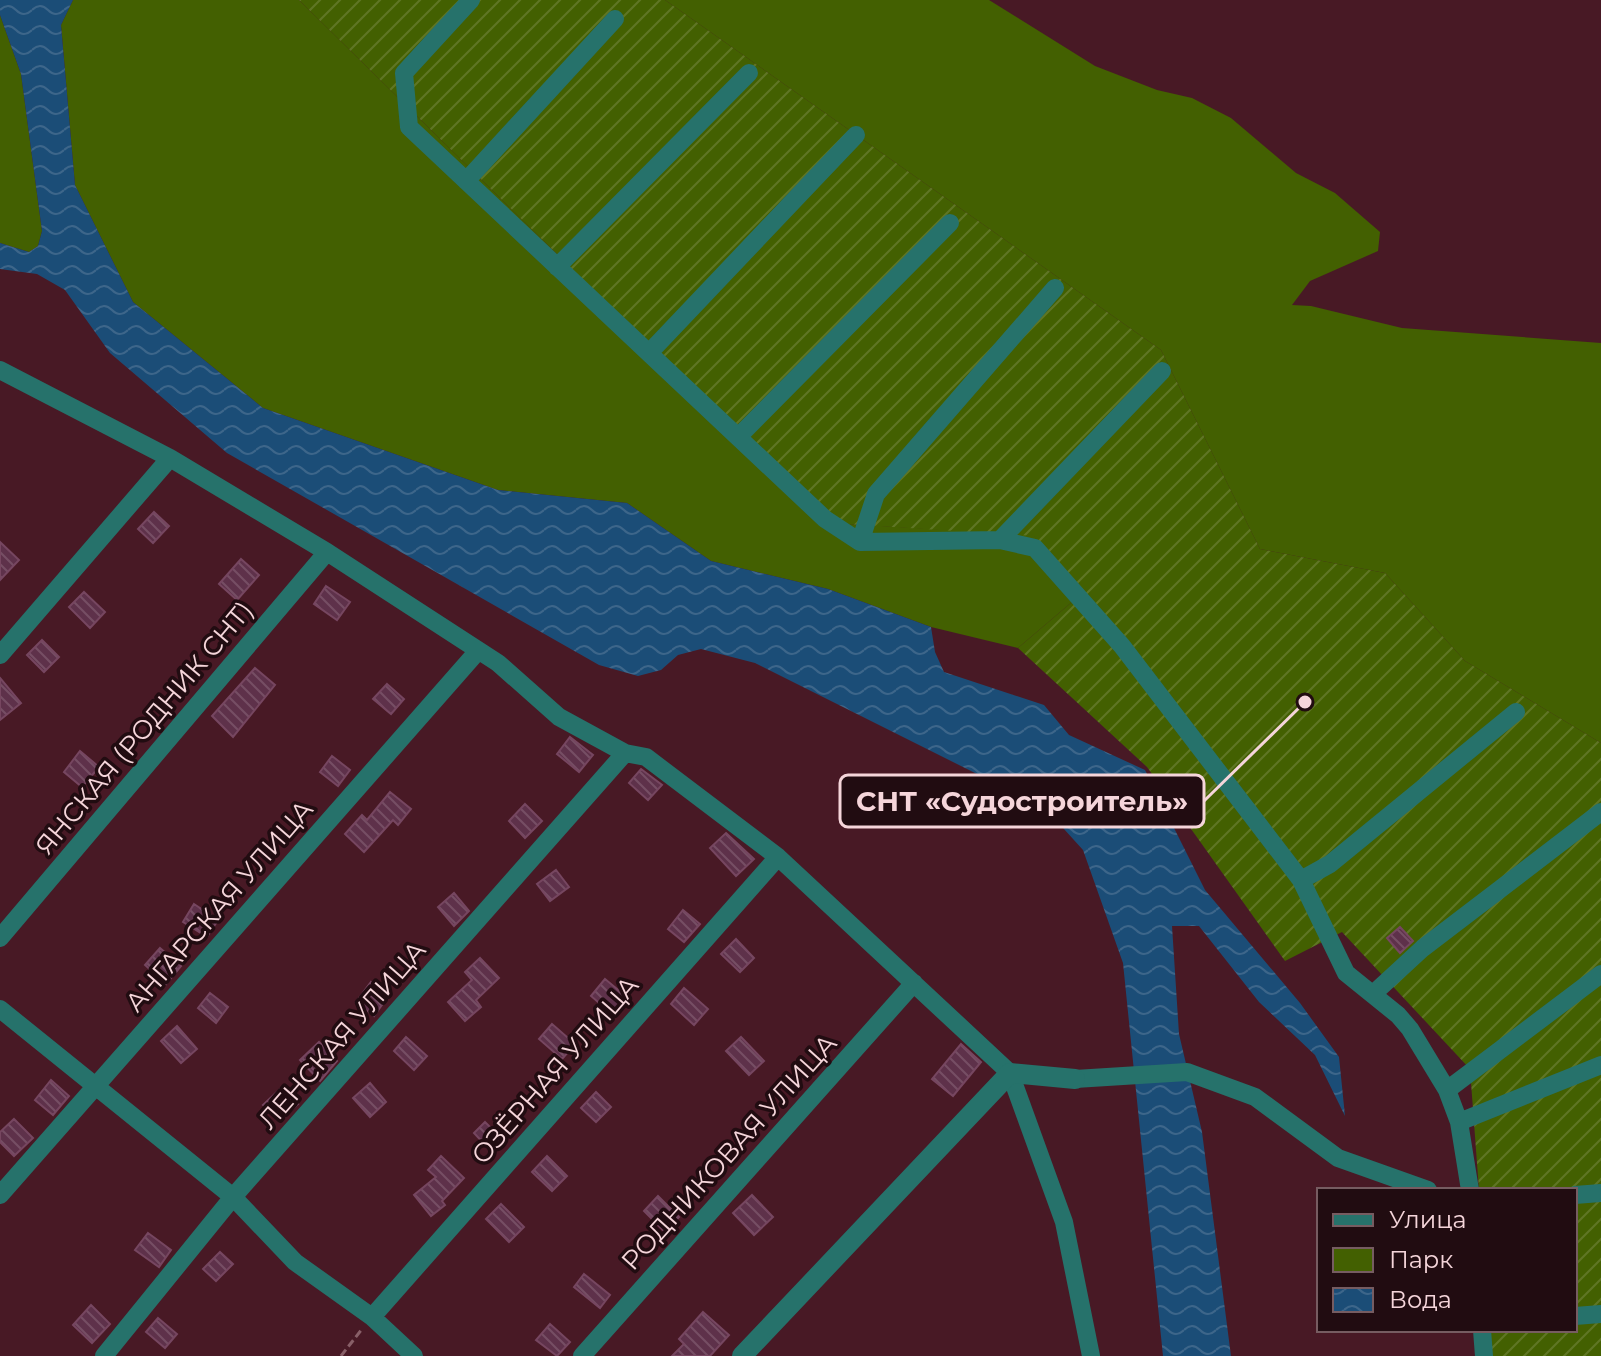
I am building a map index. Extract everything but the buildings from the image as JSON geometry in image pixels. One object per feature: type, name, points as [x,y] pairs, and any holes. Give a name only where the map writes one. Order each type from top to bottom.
[{"type":"street","points":[[471,0],[404,73],[409,127],[825,519],[860,542],[1000,540],[1035,548],[1113,635],[1301,880],[1346,973],[1410,1029],[1447,1090],[1459,1122],[1470,1188]]},
{"type":"street","points":[[466,181],[615,19]]},
{"type":"street","points":[[557,267],[749,73]]},
{"type":"street","points":[[649,353],[856,135]]},
{"type":"street","points":[[738,437],[950,223]]},
{"type":"street","points":[[860,542],[876,494],[1055,288]]},
{"type":"street","points":[[1000,540],[1162,371]]},
{"type":"street","points":[[1,373],[170,458],[327,552],[498,663],[559,717],[625,753],[646,757],[778,857],[1010,1073],[1064,1222],[1091,1356]]},
{"type":"street","points":[[0,655],[170,458]]},
{"type":"street","name":"ЯНСКАЯ (РОДНИК СНТ)","points":[[0,938],[327,552]]},
{"type":"street","name":"АНГАРСКАЯ УЛИЦА","points":[[0,1195],[477,652]]},
{"type":"street","points":[[1301,880],[1330,864],[1516,712]]},
{"type":"street","name":"ЛЕНСКАЯ УЛИЦА","points":[[104,1356],[233,1197],[625,753]]},
{"type":"street","points":[[1373,994],[1423,948],[1601,812]]},
{"type":"street","name":"ОЗЁРНАЯ УЛИЦА","points":[[372,1317],[778,857]]},
{"type":"street","points":[[1447,1090],[1601,974]]},
{"type":"street","name":"РОДНИКОВАЯ УЛИЦА","points":[[582,1356],[914,983]]},
{"type":"street","points":[[0,1009],[233,1197],[295,1262],[372,1317],[414,1356]]},
{"type":"street","points":[[1459,1122],[1601,1065]]},
{"type":"street","points":[[1010,1073],[1075,1079],[1187,1072],[1255,1097],[1338,1158],[1422,1188]]},
{"type":"street","points":[[742,1356],[1010,1073]]},
{"type":"street","points":[[1577,1195],[1601,1193]]},
{"type":"street","points":[[1577,1316],[1601,1314]]},
{"type":"street","points":[[1482,1332],[1484,1356]]},
{"type":"path","points":[[341,1356],[372,1317]]},
{"type":"green space","points":[[73,0],[299,0],[830,523],[1034,535],[1072,602],[1018,648],[931,627],[828,589],[711,561],[627,503],[498,490],[263,408],[133,302],[75,185],[61,25]]},
{"type":"green space","points":[[299,0],[665,0],[1161,350],[1260,549],[1385,573],[1465,661],[1601,743],[1601,1356],[1491,1356],[1489,1332],[1577,1332],[1577,1188],[1479,1188],[1470,1069],[1342,932],[1285,961],[1147,767],[1018,648],[1072,602],[1034,536],[830,523]]},
{"type":"green space","points":[[665,0],[989,0],[1095,66],[1157,90],[1192,98],[1231,118],[1296,173],[1335,193],[1380,232],[1378,251],[1310,281],[1292,305],[1311,306],[1402,328],[1601,343],[1601,743],[1465,661],[1385,573],[1260,549],[1161,350]]},
{"type":"green space","points":[[0,15],[21,74],[42,231],[38,246],[29,252],[0,243]]},
{"type":"water","points":[[0,0],[73,0],[61,25],[75,185],[133,302],[263,408],[498,490],[627,503],[711,561],[828,589],[931,627],[935,652],[944,672],[1044,705],[1069,735],[1145,770],[1205,890],[1300,1003],[1339,1057],[1345,1116],[1315,1055],[1259,1002],[1199,926],[1172,926],[1179,1034],[1202,1132],[1231,1356],[1163,1356],[1123,963],[1083,850],[1045,808],[755,663],[701,649],[678,655],[661,670],[638,676],[599,665],[227,453],[110,353],[65,290],[37,274],[0,269],[0,243],[29,252],[38,246],[42,231],[21,74],[0,15]]},
{"type":"place","name":"СНТ «Судостроитель»","points":[[1305,702]]}]
